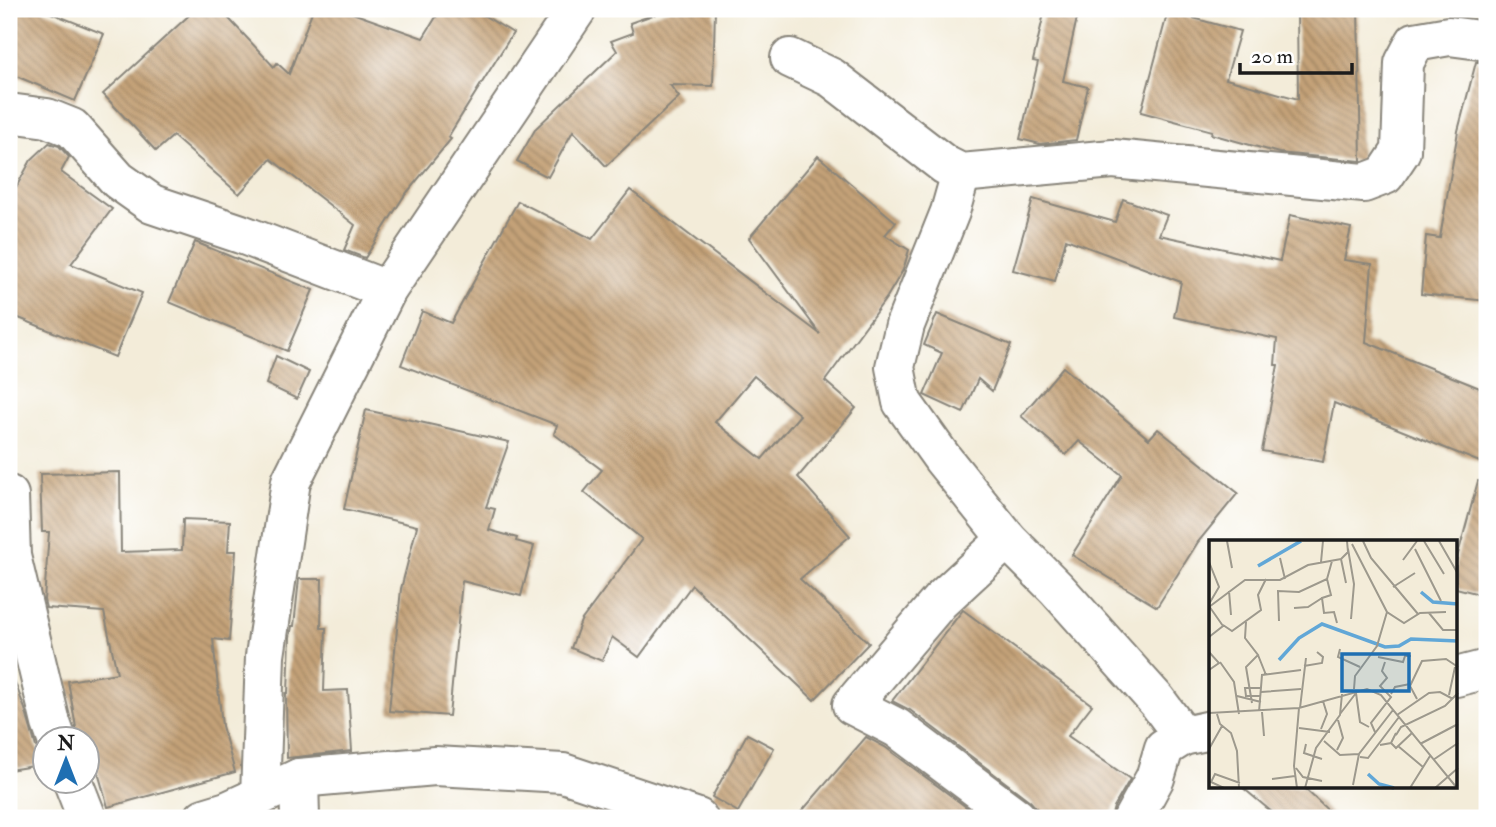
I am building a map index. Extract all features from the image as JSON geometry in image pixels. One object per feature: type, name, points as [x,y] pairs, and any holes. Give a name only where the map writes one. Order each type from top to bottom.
[{"type":"street","points":[[260,796],[265,656],[291,481],[387,290],[578,9]]},
{"type":"street","points":[[790,58],[832,78],[945,165],[961,173],[1113,159],[1364,183],[1385,175],[1401,151],[1404,63],[1415,42],[1449,36],[1487,41]]},
{"type":"street","points":[[9,113],[47,118],[72,128],[118,180],[152,204],[241,234],[387,290]]},
{"type":"street","points":[[961,173],[950,212],[905,325],[895,368],[902,402],[942,458],[1007,538],[1057,589],[1157,701],[1197,733],[1164,748],[1155,778],[1133,818]]},
{"type":"street","points":[[9,495],[11,556],[52,726]]},
{"type":"street","points":[[1007,538],[940,601],[852,705],[897,728],[1017,818]]},
{"type":"street","points":[[1458,676],[1487,668]]},
{"type":"street","points":[[204,818],[227,811],[299,778],[435,766],[563,773],[698,818]]},
{"type":"street","points":[[299,778],[300,818]]},
{"type":"street","points":[[78,796],[87,818]]},
{"type":"building","points":[[9,9],[41,9],[104,34],[75,101],[9,73]]},
{"type":"building","points":[[196,9],[220,9],[274,67],[277,63],[289,74],[313,9],[341,9],[423,38],[441,9],[473,9],[513,33],[448,137],[451,139],[404,196],[365,258],[344,250],[355,225],[271,159],[239,194],[173,136],[156,151],[103,94]]},
{"type":"building","points":[[670,9],[715,9],[713,86],[670,85],[679,97],[606,166],[573,131],[548,177],[517,161],[536,128],[617,51],[611,41],[633,33],[630,23]]},
{"type":"building","points":[[1045,9],[1079,9],[1063,81],[1088,87],[1076,140],[1040,144],[1020,139],[1038,62],[1033,61]]},
{"type":"building","points":[[1297,9],[1358,9],[1361,161],[1279,153],[1141,112],[1168,11],[1240,31],[1226,79],[1298,99]]},
{"type":"building","points":[[1476,62],[1487,62],[1487,301],[1421,294],[1426,236],[1440,238],[1458,131]]},
{"type":"building","points":[[49,143],[59,146],[69,157],[61,172],[112,209],[71,264],[142,293],[115,357],[9,314],[9,200],[31,160]]},
{"type":"building","points":[[818,156],[896,222],[885,235],[909,250],[903,270],[887,297],[825,381],[856,408],[798,477],[850,536],[800,579],[869,643],[814,700],[692,585],[639,657],[612,637],[602,661],[571,648],[581,621],[642,539],[584,492],[602,470],[554,434],[557,425],[401,365],[422,311],[451,323],[518,201],[592,239],[630,190],[820,334],[749,238]],"holes":[[[754,376],[800,415],[762,459],[715,422]]]},
{"type":"building","points":[[1033,199],[1115,222],[1123,199],[1167,215],[1159,235],[1280,261],[1290,215],[1351,228],[1344,260],[1372,264],[1366,342],[1487,391],[1487,465],[1334,403],[1323,462],[1262,451],[1278,365],[1275,365],[1277,339],[1174,317],[1181,282],[1066,239],[1055,281],[1013,270]]},
{"type":"building","points":[[195,242],[313,290],[287,351],[169,302]]},
{"type":"building","points":[[937,314],[1011,345],[992,391],[978,379],[963,413],[924,395],[942,353],[924,345]]},
{"type":"building","points":[[276,356],[309,372],[297,399],[266,384]]},
{"type":"building","points":[[1063,367],[1149,439],[1158,429],[1238,493],[1198,542],[1157,607],[1072,555],[1122,475],[1079,441],[1066,455],[1021,416]]},
{"type":"building","points":[[366,410],[509,442],[486,507],[495,509],[489,530],[534,546],[521,596],[462,581],[449,716],[389,711],[401,589],[417,526],[344,509]]},
{"type":"building","points":[[120,472],[121,552],[182,550],[183,519],[230,521],[228,551],[236,551],[229,641],[213,639],[222,726],[235,772],[108,807],[102,786],[102,726],[76,726],[68,681],[117,673],[104,612],[46,608],[44,600],[49,532],[42,532],[40,474]]},
{"type":"building","points":[[1478,481],[1487,482],[1487,596],[1458,589],[1458,555]]},
{"type":"building","points":[[299,579],[322,579],[321,628],[326,628],[324,691],[348,690],[352,751],[287,758],[286,693],[290,637],[294,626]]},
{"type":"building","points":[[963,610],[1092,705],[1068,736],[1130,779],[1114,807],[1111,818],[1038,818],[1037,809],[1030,801],[910,710],[892,701]]},
{"type":"building","points":[[11,672],[32,733],[32,766],[9,770]]},
{"type":"building","points":[[747,734],[774,748],[738,812],[712,797]]},
{"type":"building","points":[[866,737],[885,747],[981,818],[796,818]]},
{"type":"building","points":[[1243,788],[1304,788],[1336,818],[1279,818]]}]
